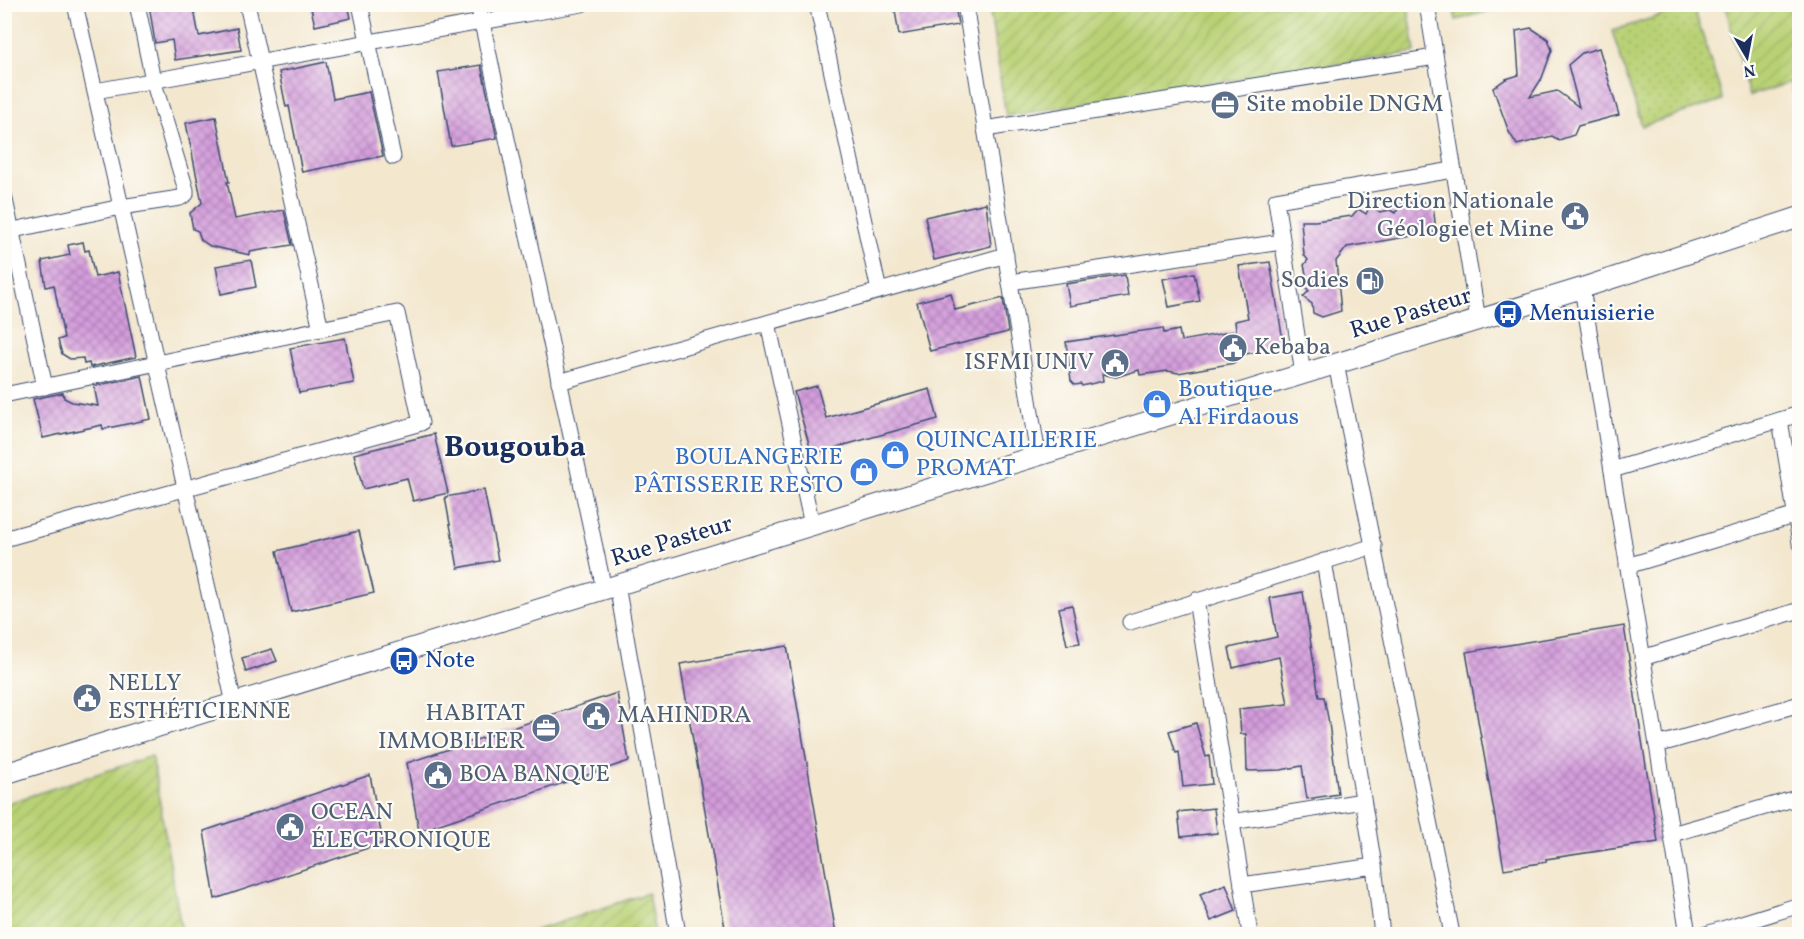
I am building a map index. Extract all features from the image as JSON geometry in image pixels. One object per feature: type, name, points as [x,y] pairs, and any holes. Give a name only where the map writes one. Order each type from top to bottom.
[{"type":"main road","name":"Rue Pasteur","points":[[4,774],[1582,288],[1800,217]]},
{"type":"street","points":[[75,4],[234,703]]},
{"type":"street","points":[[8,231],[121,207],[180,198],[186,194],[153,80],[137,4]]},
{"type":"street","points":[[247,4],[321,329]]},
{"type":"street","points":[[360,4],[393,157]]},
{"type":"street","points":[[478,4],[559,382],[610,587],[678,934]]},
{"type":"street","points":[[95,91],[582,4]]},
{"type":"street","points":[[816,4],[879,291]]},
{"type":"street","points":[[965,4],[1038,456]]},
{"type":"street","points":[[1427,4],[1478,320]]},
{"type":"street","points":[[985,129],[1435,57]]},
{"type":"street","points":[[1303,374],[1276,200],[1453,170]]},
{"type":"street","points":[[4,195],[8,231],[45,387]]},
{"type":"street","points":[[1010,282],[1282,242]]},
{"type":"street","points":[[559,382],[1005,255]]},
{"type":"street","points":[[1582,288],[1688,934]]},
{"type":"street","points":[[4,395],[397,313],[421,423],[4,539]]},
{"type":"street","points":[[768,322],[812,525]]},
{"type":"street","points":[[1336,364],[1452,934]]},
{"type":"street","points":[[1611,470],[1800,414]]},
{"type":"street","points":[[1780,420],[1800,543]]},
{"type":"street","points":[[1627,566],[1797,515]]},
{"type":"street","points":[[1130,622],[1374,546]]},
{"type":"street","points":[[1324,561],[1374,866],[1382,934]]},
{"type":"street","points":[[1196,600],[1250,934]]},
{"type":"street","points":[[1642,658],[1800,610]]},
{"type":"street","points":[[1657,745],[1800,704]]},
{"type":"street","points":[[1672,834],[1800,796]]},
{"type":"street","points":[[1232,822],[1363,801]]},
{"type":"street","points":[[1242,885],[1374,866]]},
{"type":"street","points":[[1706,934],[1750,928],[1800,905]]},
{"type":"green space","points":[[1453,4],[1511,5],[1456,20]]},
{"type":"green space","points":[[989,5],[1408,5],[1415,52],[1006,116]]},
{"type":"green space","points":[[1693,5],[1723,100],[1642,126],[1612,31]]},
{"type":"green space","points":[[1725,5],[1799,5],[1799,91],[1794,94],[1791,82],[1749,96]]},
{"type":"green space","points":[[152,756],[182,934],[5,934],[5,804]]},
{"type":"green space","points":[[648,893],[655,934],[525,934]]},
{"type":"building","points":[[149,4],[193,4],[199,36],[237,28],[241,50],[175,60],[172,40],[155,43]]},
{"type":"building","points":[[310,4],[348,4],[351,18],[315,26]]},
{"type":"building","points":[[894,4],[955,4],[958,25],[899,35]]},
{"type":"building","points":[[1531,28],[1548,39],[1552,50],[1542,78],[1530,97],[1557,91],[1579,107],[1568,65],[1582,53],[1599,48],[1619,115],[1578,126],[1574,135],[1559,140],[1552,136],[1517,145],[1509,132],[1493,88],[1506,79],[1519,75],[1516,31]]},
{"type":"building","points":[[326,62],[333,99],[369,92],[383,156],[302,172],[289,106],[286,107],[279,72]]},
{"type":"building","points":[[481,65],[497,138],[451,146],[438,72]]},
{"type":"building","points":[[216,117],[235,219],[284,210],[292,245],[250,252],[250,255],[210,246],[201,240],[198,231],[193,229],[190,213],[202,203],[186,123]]},
{"type":"building","points":[[1419,199],[1427,205],[1433,204],[1436,232],[1347,247],[1336,261],[1341,311],[1322,317],[1313,313],[1312,304],[1303,297],[1309,291],[1303,284],[1307,278],[1304,265],[1308,260],[1304,255],[1301,221],[1352,216],[1358,209],[1366,214],[1370,206],[1380,212],[1390,210],[1395,213],[1406,200],[1414,206]]},
{"type":"building","points":[[986,203],[991,246],[934,260],[925,217]]},
{"type":"building","points":[[83,242],[85,251],[89,250],[95,277],[118,272],[136,357],[90,367],[89,363],[84,364],[83,358],[70,359],[62,354],[58,340],[64,338],[54,285],[46,287],[42,261],[70,255],[68,245]]},
{"type":"building","points":[[251,260],[256,287],[221,294],[216,266]]},
{"type":"building","points":[[1270,262],[1284,347],[1234,356],[1235,363],[1178,373],[1168,371],[1140,375],[1139,370],[1116,377],[1102,374],[1103,381],[1082,386],[1081,384],[1075,385],[1071,381],[1066,342],[1163,328],[1164,333],[1179,330],[1181,341],[1236,331],[1235,321],[1248,318],[1239,266]]},
{"type":"building","points":[[1194,273],[1200,301],[1169,307],[1163,279]]},
{"type":"building","points":[[1125,275],[1128,296],[1070,306],[1066,284]]},
{"type":"building","points":[[951,293],[955,310],[1003,298],[1008,332],[930,351],[917,302]]},
{"type":"building","points":[[345,338],[354,383],[299,393],[290,348]]},
{"type":"building","points":[[142,376],[151,419],[103,429],[102,425],[43,438],[33,399],[63,393],[64,398],[72,402],[98,406],[94,386]]},
{"type":"building","points":[[817,386],[826,418],[930,389],[938,419],[812,454],[794,392]]},
{"type":"building","points":[[434,434],[448,493],[413,501],[407,478],[363,489],[354,454]]},
{"type":"building","points":[[484,490],[498,560],[458,568],[445,497]]},
{"type":"building","points":[[359,531],[374,593],[291,612],[277,551]]},
{"type":"building","points":[[1303,592],[1319,697],[1324,697],[1329,723],[1338,794],[1307,799],[1302,766],[1281,770],[1247,771],[1246,734],[1241,734],[1239,709],[1288,704],[1279,657],[1233,668],[1229,648],[1277,637],[1270,598]]},
{"type":"building","points":[[1072,605],[1080,643],[1067,645],[1059,608]]},
{"type":"building","points":[[1624,626],[1658,842],[1546,859],[1546,862],[1504,869],[1466,652]]},
{"type":"building","points":[[787,646],[836,934],[726,934],[680,664]]},
{"type":"building","points":[[272,649],[277,661],[246,672],[242,658]]},
{"type":"building","points":[[617,693],[629,761],[419,831],[407,763]]},
{"type":"building","points":[[1196,723],[1206,757],[1209,756],[1212,784],[1183,787],[1179,752],[1176,753],[1169,731]]},
{"type":"building","points":[[370,775],[383,843],[215,899],[204,831]]},
{"type":"building","points":[[1214,808],[1217,833],[1181,837],[1178,812]]},
{"type":"building","points":[[1226,884],[1236,911],[1211,921],[1200,894]]},
{"type":"place","name":"Site mobile DNGM","points":[[1225,105]]},
{"type":"place","name":"Direction Nationale Géologie et Mine","points":[[1575,216]]},
{"type":"place","name":"Sodies","points":[[1370,281]]},
{"type":"place","name":"Menuisierie","points":[[1508,314]]},
{"type":"place","name":"Kebaba","points":[[1233,348]]},
{"type":"place","name":"ISFMI UNIV","points":[[1115,363]]},
{"type":"place","name":"Boutique Al Firdaous","points":[[1157,404]]},
{"type":"place","name":"QUINCAILLERIE PROMAT","points":[[895,455]]},
{"type":"place","name":"BOULANGERIE PÂTISSERIE RESTO","points":[[864,472]]},
{"type":"place","name":"Note","points":[[404,661]]},
{"type":"place","name":"NELLY ESTHÉTICIENNE","points":[[87,698]]},
{"type":"place","name":"MAHINDRA","points":[[596,716]]},
{"type":"place","name":"HABITAT IMMOBILIER","points":[[546,728]]},
{"type":"place","name":"BOA BANQUE","points":[[438,775]]},
{"type":"place","name":"OCEAN ÉLECTRONIQUE","points":[[290,827]]},
{"type":"district","name":"Bougouba","points":[[515,448]]}]
